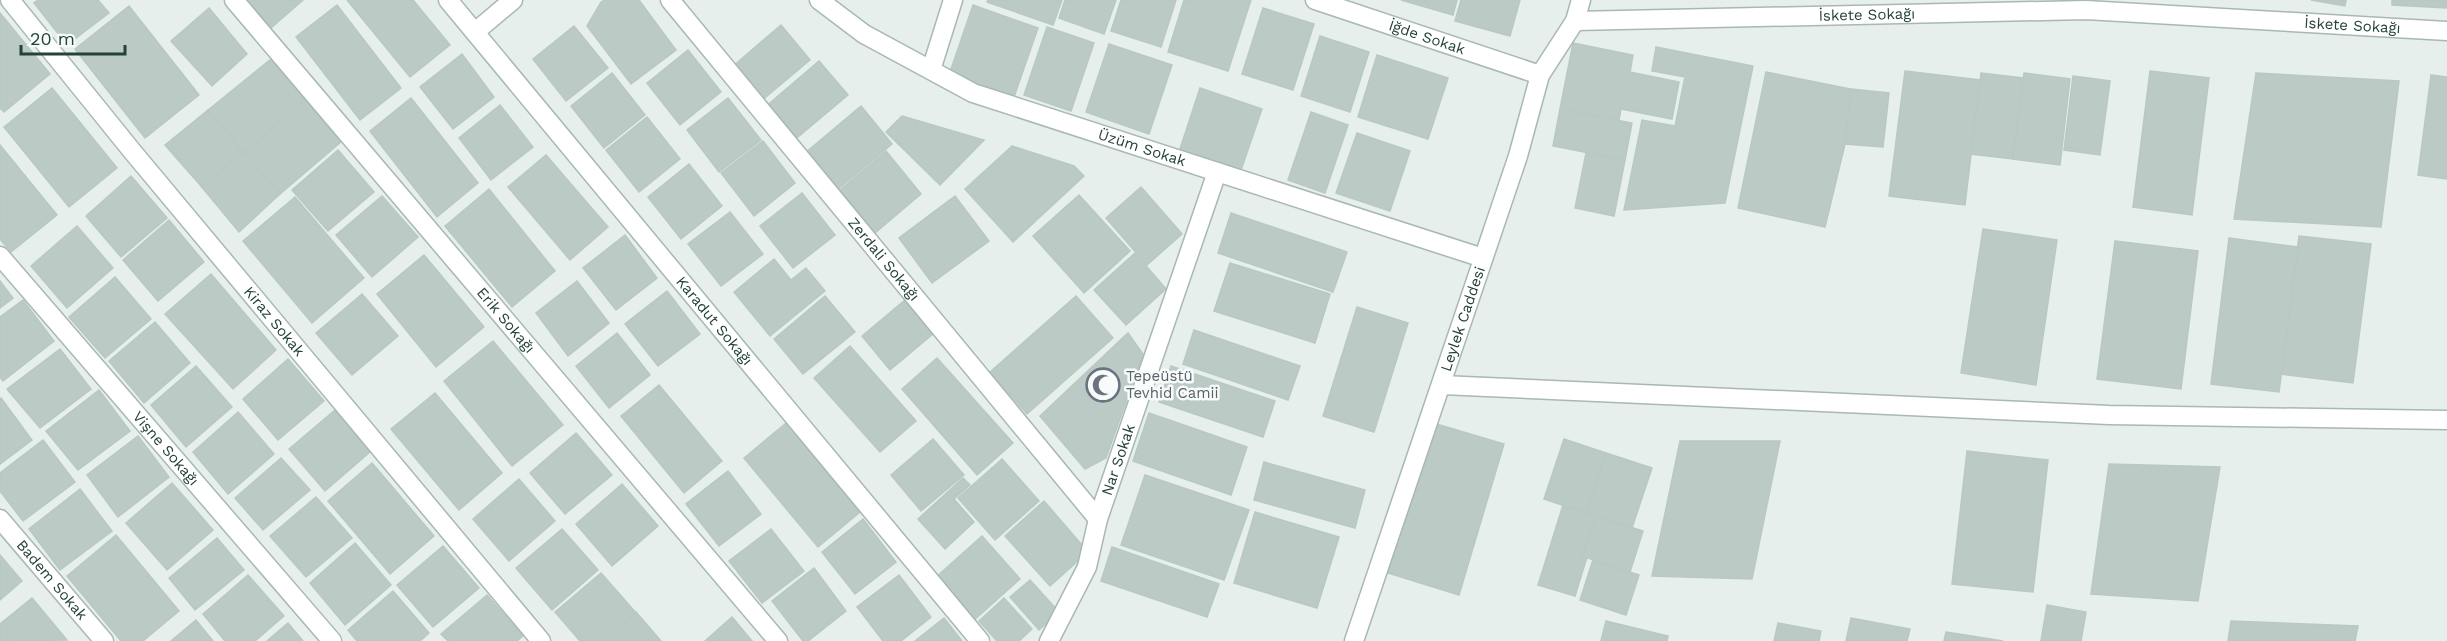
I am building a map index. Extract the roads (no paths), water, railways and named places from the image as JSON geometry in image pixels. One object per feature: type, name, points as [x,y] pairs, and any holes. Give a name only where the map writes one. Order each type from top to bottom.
[{"type":"street","name":"Kiraz Sokak","points":[[10,0],[140,160],[541,641]]},
{"type":"street","name":"Erik Sokağı","points":[[234,0],[778,641]]},
{"type":"street","name":"Karadut Sokağı","points":[[448,0],[980,641]]},
{"type":"street","points":[[475,32],[513,0]]},
{"type":"street","name":"Zerdali Sokağı","points":[[670,0],[1098,519]]},
{"type":"street","name":"Üzüm Sokak","points":[[819,0],[864,34],[973,93],[1483,258]]},
{"type":"street","points":[[931,70],[953,0]]},
{"type":"street","name":"İğde Sokak","points":[[1315,0],[1540,75]]},
{"type":"street","name":"Leylek Caddesi","points":[[1354,641],[1518,156],[1540,75],[1575,21],[1581,0]]},
{"type":"street","name":"İskete Sokağı","points":[[1575,21],[2086,10],[2447,31]]},
{"type":"street","name":"Nar Sokak","points":[[1049,641],[1087,567],[1098,519],[1217,172]]},
{"type":"street","name":"Vişne Sokağı","points":[[0,256],[332,641]]},
{"type":"street","points":[[1442,385],[2109,415],[2447,420]]},
{"type":"street","name":"Badem Sokak","points":[[0,519],[104,641]]},
{"type":"place","name":"Tepeüstü Tevhid Camii","points":[[1103,385]]}]
